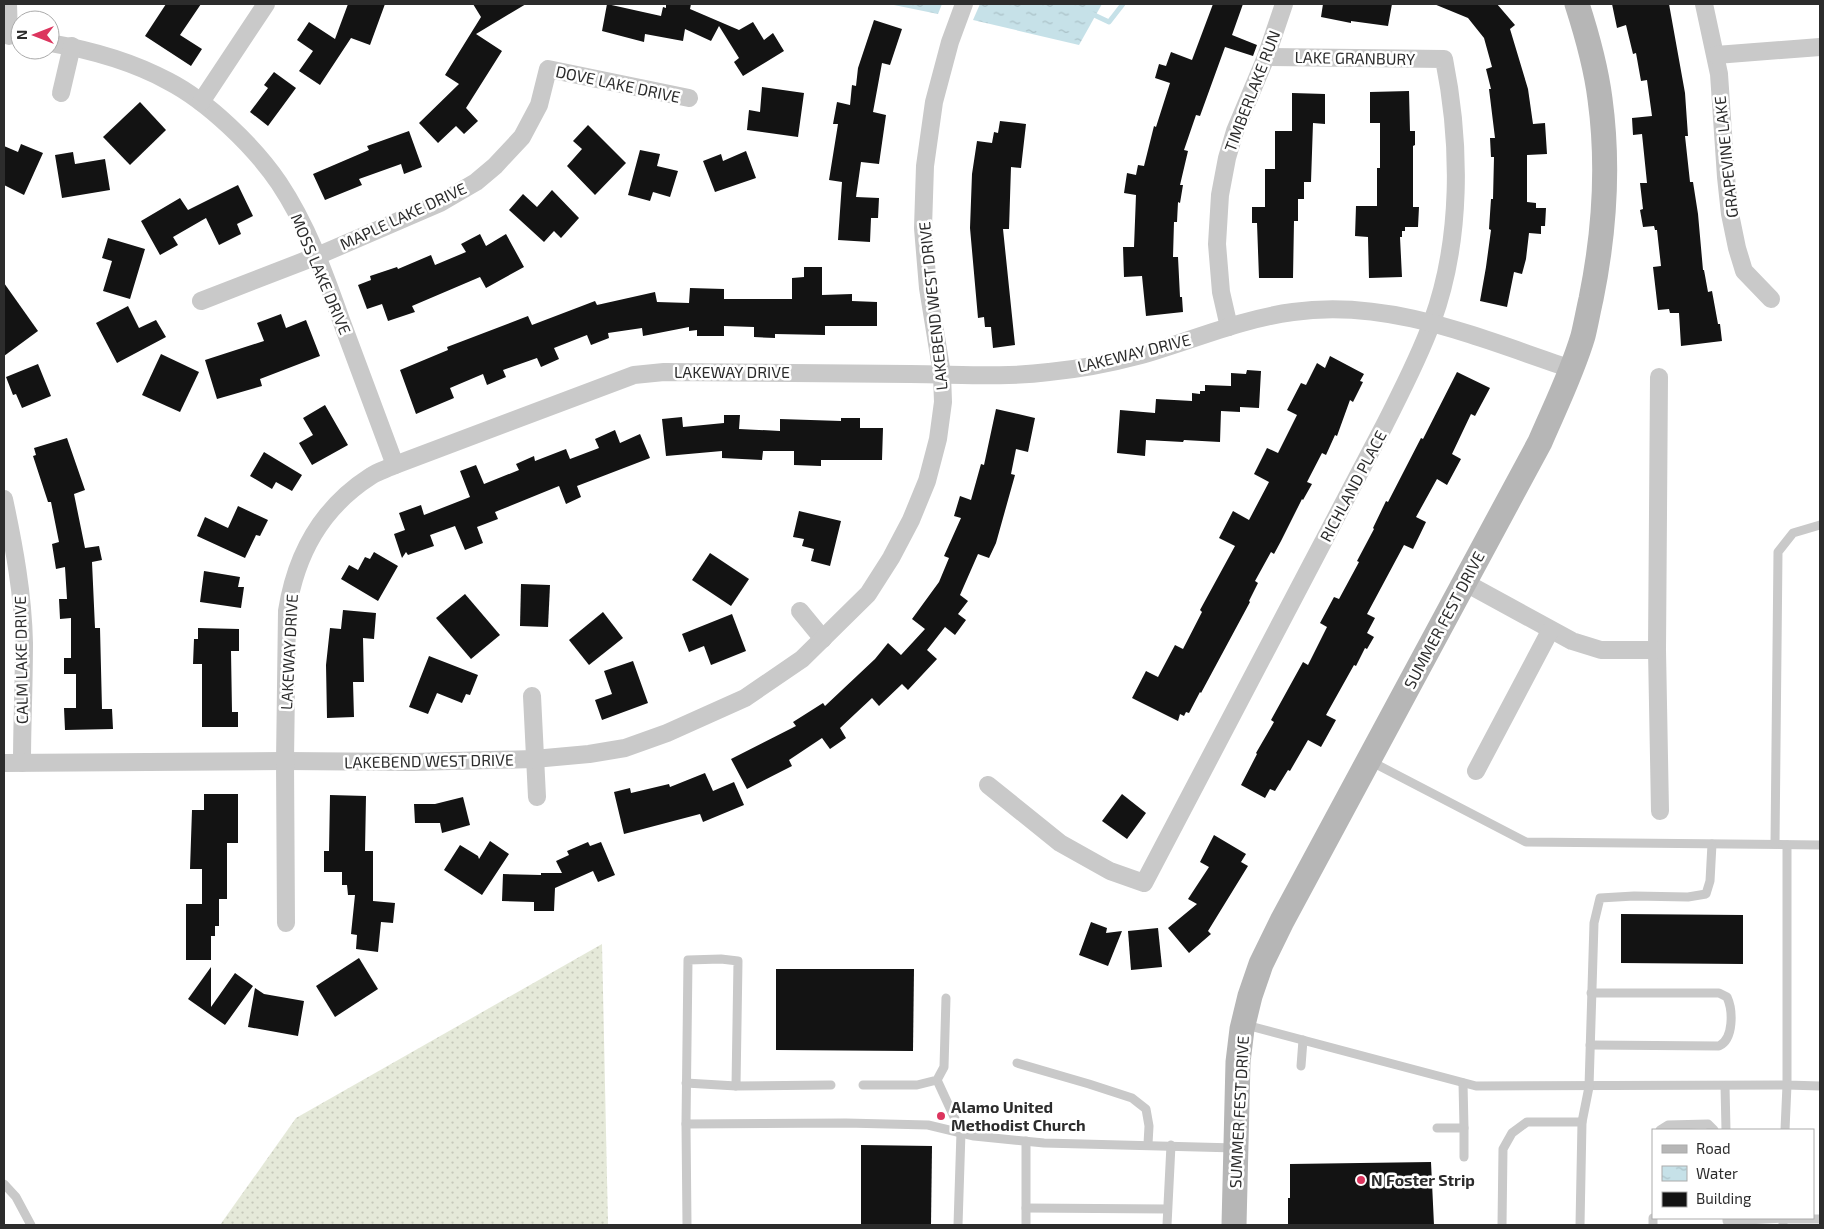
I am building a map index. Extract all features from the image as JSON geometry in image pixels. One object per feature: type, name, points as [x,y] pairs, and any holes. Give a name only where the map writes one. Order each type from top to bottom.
[{"type":"street","points":[[8,4],[10,26]]},
{"type":"street","points":[[201,102],[266,4]]},
{"type":"street","name":"LAKEBEND WEST DRIVE","points":[[4,763],[413,762],[534,759],[589,754],[625,748],[666,734],[745,698],[802,659],[868,594],[891,558],[911,520],[927,480],[938,439],[943,402],[942,374],[928,288],[923,228],[925,166],[934,102],[950,42],[964,4]]},
{"type":"street","name":"TIMBERLAKE RUN","points":[[1229,327],[1220,282],[1217,244],[1220,195],[1227,158],[1235,131],[1266,57],[1284,4]]},
{"type":"street","name":"SUMMER FEST DRIVE","points":[[1234,1225],[1238,1062],[1243,1024],[1261,964],[1282,921],[1540,442],[1572,369],[1583,335],[1595,276],[1602,216],[1604,153],[1600,99],[1588,38],[1577,4]]},
{"type":"street","name":"GRAPEVINE LAKE","points":[[1704,4],[1716,55],[1730,214],[1737,248],[1744,271],[1771,299]]},
{"type":"street","name":"MOSS LAKE DRIVE","points":[[60,44],[99,53],[169,81],[201,102],[252,149],[278,182],[297,214],[317,256],[395,465]]},
{"type":"street","points":[[61,93],[72,46]]},
{"type":"street","points":[[1716,55],[1820,48]]},
{"type":"street","name":"LAKE GRANBURY","points":[[1266,57],[1444,59]]},
{"type":"street","name":"RICHLAND PLACE","points":[[988,785],[1068,847],[1110,871],[1144,883],[1384,426],[1432,322],[1441,292],[1453,221],[1455,172],[1453,116],[1444,59]]},
{"type":"street","name":"DOVE LAKE DRIVE","points":[[548,69],[688,98]]},
{"type":"street","name":"MAPLE LAKE DRIVE","points":[[201,301],[317,256],[459,193],[495,166],[522,137],[539,105],[548,69]]},
{"type":"street","name":"LAKEWAY DRIVE","points":[[286,923],[285,761],[287,611],[292,584],[300,557],[318,525],[342,498],[372,475],[395,465],[634,375],[664,372],[990,375],[1048,372],[1074,369],[1141,355],[1263,318],[1290,312],[1319,309],[1396,314],[1432,322],[1572,369]]},
{"type":"street","points":[[1659,377],[1657,650],[1660,811]]},
{"type":"street","name":"CALM LAKE DRIVE","points":[[4,499],[14,546],[24,643],[22,763]]},
{"type":"street","points":[[1464,582],[1572,642],[1601,650],[1657,650]]},
{"type":"street","points":[[800,611],[824,639]]},
{"type":"street","points":[[1476,771],[1550,631]]},
{"type":"street","points":[[532,696],[537,797]]},
{"type":"lane","points":[[1775,844],[1778,552],[1793,533],[1820,525]]},
{"type":"lane","points":[[1369,760],[1526,842],[1820,845]]},
{"type":"lane","points":[[1580,1225],[1582,1122],[1589,1087],[1594,923],[1600,898],[1634,896],[1688,898],[1706,894],[1710,881],[1712,844]]},
{"type":"lane","points":[[1785,1129],[1787,1085],[1787,845]]},
{"type":"lane","points":[[687,1225],[686,1084],[688,960],[738,961],[736,1086]]},
{"type":"lane","points":[[1590,1045],[1719,1046],[1725,1043],[1730,1034],[1731,1005],[1727,997],[1719,993],[1591,993]]},
{"type":"lane","points":[[863,1085],[917,1085],[936,1080],[944,1067],[946,998]]},
{"type":"lane","points":[[1243,1024],[1476,1086],[1820,1086]]},
{"type":"lane","points":[[1301,1066],[1303,1040]]},
{"type":"lane","points":[[1017,1063],[1132,1098],[1146,1109],[1149,1126],[1148,1144]]},
{"type":"lane","points":[[936,1080],[961,1132],[958,1225]]},
{"type":"lane","points":[[1463,1083],[1464,1156]]},
{"type":"lane","points":[[686,1084],[736,1086],[830,1085]]},
{"type":"lane","points":[[1725,1086],[1726,1129]]},
{"type":"lane","points":[[1502,1225],[1503,1149],[1512,1133],[1527,1122],[1582,1122]]},
{"type":"lane","points":[[686,1124],[846,1123],[928,1125],[974,1136],[1026,1141],[1236,1148]]},
{"type":"lane","points":[[1662,1129],[1668,1125],[1708,1124],[1713,1129]]},
{"type":"lane","points":[[1437,1128],[1464,1128]]},
{"type":"lane","points":[[1026,1141],[1026,1225]]},
{"type":"lane","points":[[1167,1225],[1171,1145]]},
{"type":"lane","points":[[4,1184],[16,1197],[32,1225]]},
{"type":"lane","points":[[1026,1208],[1167,1208]]},
{"type":"lane","points":[[1727,1221],[1820,1219]]},
{"type":"green space","points":[[602,944],[608,1225],[220,1225],[296,1118]]},
{"type":"water","points":[[889,4],[942,4],[938,14]]},
{"type":"water","points":[[980,4],[1102,4],[1079,45],[973,20]]},
{"type":"building","points":[[166,4],[201,4],[180,35],[202,49],[191,66],[145,36]]},
{"type":"building","points":[[348,4],[385,4],[370,45],[351,38],[320,85],[299,71],[313,51],[297,40],[309,22],[335,39]]},
{"type":"building","points":[[473,4],[526,4],[476,34],[502,51],[466,108],[478,121],[464,134],[456,126],[438,143],[419,123],[459,84],[445,75],[481,17]]},
{"type":"building","points":[[607,4],[661,16],[663,7],[666,8],[666,4],[691,4],[690,9],[739,30],[753,22],[764,40],[773,33],[784,51],[743,76],[734,62],[739,58],[719,26],[711,41],[685,29],[683,41],[645,34],[644,42],[602,31]]},
{"type":"building","points":[[1213,4],[1243,4],[1232,35],[1257,45],[1253,56],[1225,47],[1200,116],[1196,115],[1184,150],[1188,151],[1180,185],[1183,185],[1180,203],[1178,202],[1177,222],[1174,222],[1173,257],[1178,257],[1180,297],[1182,297],[1183,312],[1146,316],[1142,276],[1124,277],[1123,247],[1134,247],[1136,195],[1124,193],[1127,173],[1136,175],[1138,165],[1144,166],[1154,126],[1156,127],[1170,83],[1155,78],[1159,64],[1166,66],[1171,52],[1192,60]]},
{"type":"building","points":[[1323,4],[1392,4],[1388,26],[1351,21],[1351,23],[1321,17]]},
{"type":"building","points":[[1434,4],[1497,4],[1515,25],[1510,29],[1528,89],[1533,124],[1545,123],[1547,154],[1527,155],[1527,202],[1536,203],[1536,208],[1546,208],[1545,226],[1541,226],[1541,234],[1529,233],[1522,274],[1514,272],[1507,307],[1480,301],[1491,230],[1489,229],[1491,199],[1493,199],[1494,157],[1491,157],[1490,138],[1495,138],[1489,89],[1491,89],[1486,69],[1492,67],[1484,38],[1468,18]]},
{"type":"building","points":[[1612,4],[1669,4],[1685,93],[1688,136],[1685,136],[1690,182],[1693,182],[1698,214],[1703,270],[1708,292],[1712,291],[1722,341],[1681,346],[1679,313],[1670,313],[1669,309],[1658,310],[1653,267],[1661,266],[1657,230],[1655,230],[1654,226],[1643,227],[1640,210],[1643,209],[1640,183],[1647,183],[1642,134],[1633,135],[1632,118],[1652,116],[1647,80],[1641,81],[1636,53],[1633,54],[1626,25],[1617,28]]},
{"type":"building","points":[[874,20],[902,29],[890,65],[882,63],[873,112],[886,115],[879,164],[861,162],[856,197],[879,198],[878,218],[871,218],[870,242],[838,240],[842,182],[829,180],[838,124],[833,124],[837,102],[850,105],[852,85],[856,86],[858,68]]},
{"type":"building","points":[[274,72],[296,88],[268,126],[250,112],[268,88],[264,85]]},
{"type":"building","points":[[762,87],[804,93],[798,137],[747,130],[749,110],[760,112]]},
{"type":"building","points":[[1409,91],[1410,131],[1415,131],[1415,145],[1413,146],[1413,207],[1419,207],[1418,227],[1405,227],[1405,231],[1402,231],[1402,237],[1400,237],[1402,277],[1369,278],[1368,237],[1355,236],[1356,206],[1377,206],[1377,168],[1380,168],[1380,123],[1370,123],[1370,92]]},
{"type":"building","points":[[1292,93],[1325,94],[1325,124],[1313,123],[1311,182],[1304,182],[1304,199],[1298,199],[1298,221],[1294,221],[1293,278],[1259,278],[1257,223],[1252,223],[1252,207],[1265,207],[1265,169],[1275,169],[1275,131],[1292,131]]},
{"type":"building","points":[[140,102],[166,130],[130,165],[103,137]]},
{"type":"building","points":[[1000,121],[1026,124],[1021,168],[1011,167],[1009,229],[1003,229],[1015,345],[993,348],[991,327],[985,327],[984,317],[978,318],[970,228],[972,174],[977,141],[992,143],[994,132],[998,133]]},
{"type":"building","points":[[588,125],[626,163],[595,195],[567,166],[582,149],[573,141]]},
{"type":"building","points":[[409,131],[422,167],[404,174],[401,164],[359,179],[362,185],[325,200],[313,174],[369,150],[367,146]]},
{"type":"building","points":[[21,144],[43,153],[24,195],[4,185],[4,146],[18,152]]},
{"type":"building","points":[[640,150],[660,154],[657,166],[678,171],[670,197],[653,192],[650,201],[628,195]]},
{"type":"building","points":[[746,151],[756,178],[715,192],[703,161],[721,154],[723,161]]},
{"type":"building","points":[[73,152],[75,164],[105,159],[110,190],[62,198],[55,155]]},
{"type":"building","points":[[238,185],[253,216],[237,224],[241,234],[219,245],[206,218],[173,237],[178,245],[160,255],[141,221],[180,198],[188,210]]},
{"type":"building","points":[[552,190],[579,218],[561,238],[554,231],[544,242],[509,210],[523,194],[537,207]]},
{"type":"building","points":[[480,234],[486,246],[506,234],[524,267],[486,288],[480,277],[412,306],[415,312],[388,321],[382,304],[367,309],[358,285],[371,280],[370,276],[397,267],[398,269],[431,255],[435,265],[466,252],[461,244]]},
{"type":"building","points":[[108,238],[145,249],[130,299],[103,291],[112,261],[102,258]]},
{"type":"building","points":[[804,267],[822,267],[822,295],[852,294],[852,301],[877,302],[877,326],[825,326],[825,335],[775,334],[775,338],[754,337],[754,327],[724,326],[724,336],[697,336],[697,330],[689,331],[689,327],[643,336],[642,328],[608,333],[609,338],[591,345],[587,335],[554,348],[559,359],[541,367],[537,358],[503,370],[506,377],[487,385],[483,374],[450,388],[454,398],[416,414],[400,370],[448,350],[447,347],[528,316],[532,325],[595,301],[597,305],[655,292],[657,302],[689,303],[690,288],[724,289],[724,299],[792,299],[792,278],[804,277]]},
{"type":"building","points":[[4,283],[38,331],[4,356]]},
{"type":"building","points":[[128,306],[139,328],[156,320],[166,337],[117,363],[96,323]]},
{"type":"building","points":[[281,314],[286,328],[306,320],[320,356],[260,379],[262,386],[217,399],[205,360],[264,341],[257,323]]},
{"type":"building","points":[[161,354],[199,372],[180,412],[142,395]]},
{"type":"building","points":[[1330,356],[1364,374],[1360,381],[1363,382],[1353,402],[1350,400],[1337,436],[1335,435],[1326,455],[1322,453],[1307,482],[1312,484],[1302,499],[1274,554],[1271,552],[1255,581],[1258,583],[1250,602],[1201,693],[1189,713],[1186,712],[1184,716],[1180,714],[1178,721],[1132,698],[1146,671],[1158,677],[1175,645],[1183,649],[1202,612],[1200,610],[1235,546],[1219,538],[1233,511],[1249,520],[1269,482],[1254,474],[1267,448],[1278,453],[1297,415],[1287,410],[1301,383],[1306,385],[1317,363],[1325,368]]},
{"type":"building","points":[[38,364],[51,396],[22,408],[16,394],[13,395],[6,377]]},
{"type":"building","points":[[1247,370],[1261,371],[1259,408],[1240,407],[1240,412],[1221,411],[1220,442],[1146,440],[1145,456],[1117,453],[1120,410],[1155,413],[1156,399],[1192,401],[1192,393],[1200,394],[1200,391],[1205,391],[1205,385],[1231,386],[1231,373],[1246,374]]},
{"type":"building","points":[[1457,372],[1490,388],[1475,416],[1471,414],[1452,454],[1461,459],[1447,485],[1437,479],[1416,517],[1426,522],[1413,549],[1404,545],[1367,614],[1375,618],[1367,633],[1374,637],[1367,649],[1365,648],[1356,666],[1354,665],[1326,715],[1336,720],[1321,747],[1308,740],[1290,771],[1288,770],[1275,791],[1270,789],[1265,798],[1241,785],[1256,753],[1274,722],[1271,720],[1303,662],[1308,665],[1327,627],[1320,623],[1334,597],[1339,599],[1359,562],[1357,561],[1386,501],[1388,502],[1421,438],[1423,439]]},
{"type":"building","points":[[325,405],[348,445],[312,465],[299,443],[313,435],[303,418]]},
{"type":"building","points":[[996,409],[1035,418],[1028,452],[1016,449],[1011,474],[1015,475],[996,543],[989,558],[978,554],[960,595],[968,601],[958,614],[966,620],[955,635],[945,627],[927,650],[937,659],[908,690],[902,684],[879,706],[872,698],[840,728],[846,738],[830,749],[822,738],[789,760],[792,766],[747,789],[731,759],[796,726],[793,722],[823,703],[825,706],[875,659],[888,643],[901,655],[925,629],[912,619],[939,582],[949,558],[944,556],[961,518],[954,516],[960,496],[971,500],[981,464],[984,465]]},
{"type":"building","points":[[724,415],[740,415],[739,429],[780,431],[780,419],[841,421],[841,418],[860,418],[860,428],[883,428],[882,460],[821,460],[821,466],[794,465],[794,451],[763,451],[762,460],[722,458],[722,451],[666,456],[662,419],[682,417],[683,427],[724,423]]},
{"type":"building","points":[[615,430],[620,443],[640,434],[650,458],[577,486],[581,497],[566,504],[559,486],[495,512],[498,519],[477,527],[483,543],[465,550],[455,526],[430,535],[434,546],[408,555],[406,552],[402,558],[394,534],[405,530],[399,513],[421,505],[424,515],[470,497],[460,471],[476,465],[484,484],[519,470],[516,464],[534,456],[535,461],[566,449],[570,459],[599,448],[595,439]]},
{"type":"building","points":[[67,438],[85,490],[74,494],[85,548],[99,546],[102,560],[92,562],[95,628],[100,628],[102,709],[112,709],[113,729],[65,730],[64,708],[76,708],[76,674],[64,674],[64,658],[71,658],[71,618],[60,619],[59,599],[67,599],[65,567],[56,569],[52,544],[59,542],[51,502],[48,502],[33,456],[36,455],[34,448]]},
{"type":"building","points":[[264,452],[302,475],[292,491],[276,482],[272,489],[250,476]]},
{"type":"building","points":[[238,506],[268,520],[260,536],[256,535],[245,558],[197,536],[205,517],[228,528]]},
{"type":"building","points":[[799,511],[841,521],[830,566],[811,561],[814,549],[802,546],[804,539],[793,537]]},
{"type":"building","points":[[374,552],[398,566],[378,601],[341,579],[349,565],[358,570],[365,557],[370,559]]},
{"type":"building","points":[[710,553],[749,579],[731,606],[692,580]]},
{"type":"building","points":[[204,571],[240,577],[238,587],[244,587],[241,608],[200,602]]},
{"type":"building","points":[[521,584],[550,585],[548,627],[520,626]]},
{"type":"building","points":[[465,594],[500,635],[471,659],[436,618]]},
{"type":"building","points":[[343,610],[376,613],[374,639],[363,638],[364,682],[353,682],[354,717],[327,718],[326,665],[330,628],[341,629]]},
{"type":"building","points":[[603,612],[623,638],[589,665],[569,640]]},
{"type":"building","points":[[732,614],[746,651],[711,665],[704,646],[689,652],[682,634]]},
{"type":"building","points":[[198,628],[239,629],[239,651],[231,651],[232,712],[238,712],[238,727],[202,727],[202,664],[193,664],[194,639],[198,639]]},
{"type":"building","points":[[429,656],[478,675],[470,695],[466,694],[462,703],[437,693],[428,714],[409,707]]},
{"type":"building","points":[[633,661],[648,703],[602,720],[595,700],[612,694],[604,671]]},
{"type":"building","points":[[705,773],[713,791],[734,782],[744,805],[703,822],[700,814],[624,834],[614,792],[630,788],[631,793],[669,784],[670,787]]},
{"type":"building","points":[[204,794],[238,794],[238,843],[227,843],[227,899],[219,899],[219,926],[215,926],[215,936],[211,936],[211,960],[186,960],[186,904],[202,904],[202,869],[190,869],[192,810],[204,810]]},
{"type":"building","points":[[1122,794],[1146,813],[1127,839],[1102,821]]},
{"type":"building","points":[[330,795],[366,796],[365,851],[373,851],[373,901],[395,903],[393,923],[381,922],[378,952],[356,949],[357,935],[351,934],[355,895],[348,895],[347,885],[342,885],[342,872],[324,872],[324,851],[329,851]]},
{"type":"building","points":[[463,797],[470,825],[442,833],[440,823],[415,823],[414,804],[435,804]]},
{"type":"building","points":[[1214,835],[1246,854],[1241,862],[1248,866],[1208,931],[1211,934],[1189,953],[1168,928],[1197,904],[1188,899],[1209,867],[1200,862]]},
{"type":"building","points":[[490,841],[509,854],[482,895],[444,870],[460,845],[478,856],[479,859]]},
{"type":"building","points":[[588,842],[590,846],[601,842],[615,875],[598,882],[593,871],[555,888],[554,911],[534,911],[534,902],[502,901],[503,874],[541,875],[541,873],[562,873],[556,861],[569,855],[567,851]]},
{"type":"building","points":[[1621,914],[1743,915],[1743,964],[1621,963]]},
{"type":"building","points":[[1091,922],[1107,928],[1106,933],[1122,931],[1108,966],[1079,955]]},
{"type":"building","points":[[1158,928],[1162,967],[1131,970],[1128,931]]},
{"type":"building","points":[[359,958],[378,989],[335,1017],[316,986]]},
{"type":"building","points":[[211,967],[211,1007],[235,973],[253,986],[225,1025],[188,999]]},
{"type":"building","points":[[776,969],[914,969],[913,1051],[776,1050]]},
{"type":"building","points":[[255,988],[264,994],[304,1001],[298,1036],[248,1027]]},
{"type":"building","points":[[861,1145],[932,1146],[931,1225],[861,1225]]},
{"type":"building","name":"N Foster Strip","points":[[1431,1162],[1434,1225],[1288,1225],[1290,1164]]},
{"type":"waterway","points":[[1090,13],[1109,22],[1123,4]]},
{"type":"place","name":"Alamo United Methodist Church","points":[[941,1116]]},
{"type":"place","name":"N Foster Strip","points":[[1361,1180]]}]
